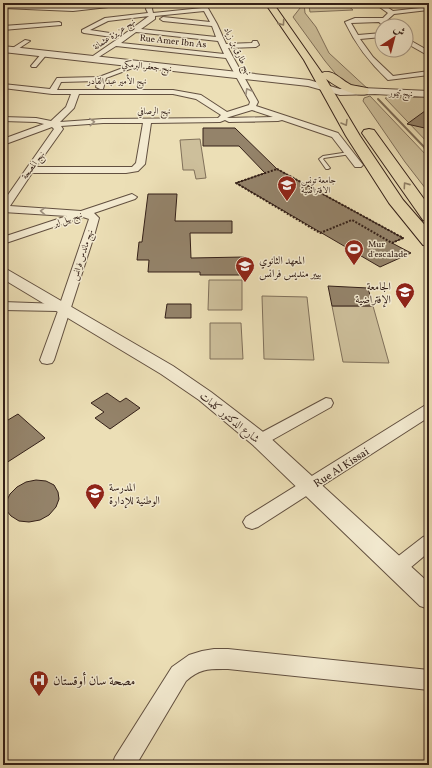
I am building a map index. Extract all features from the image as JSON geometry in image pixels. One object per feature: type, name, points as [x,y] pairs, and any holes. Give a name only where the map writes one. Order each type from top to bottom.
[{"type":"highway","points":[[269,3],[309,60],[362,124],[429,217]]},
{"type":"highway","points":[[279,3],[329,85],[353,136],[397,203],[429,241]]},
{"type":"highway","points":[[298,82],[313,80],[329,85],[351,103],[356,98],[367,92]]},
{"type":"highway","points":[[298,82],[346,87],[367,92]]},
{"type":"street","points":[[3,26],[40,14],[126,3]]},
{"type":"street","points":[[150,3],[149,9],[152,16]]},
{"type":"street","points":[[310,3],[317,5],[360,3]]},
{"type":"street","points":[[377,3],[392,13],[428,8]]},
{"type":"street","points":[[419,3],[428,8]]},
{"type":"street","points":[[3,6],[19,7],[40,14],[59,24]]},
{"type":"street","points":[[124,37],[84,31],[107,19],[152,16],[204,6]]},
{"type":"street","name":"نهج طارق بن زياد","points":[[204,6],[214,24],[228,56],[254,102],[252,107]]},
{"type":"street","points":[[14,13],[19,7]]},
{"type":"street","points":[[388,18],[392,13]]},
{"type":"street","points":[[152,16],[214,24]]},
{"type":"street","name":"نهج عزيزة عثمانة","points":[[92,60],[116,44],[152,16]]},
{"type":"street","points":[[3,26],[8,19]]},
{"type":"street","points":[[374,22],[348,22],[365,53],[398,83]]},
{"type":"street","points":[[134,30],[220,39]]},
{"type":"street","points":[[355,37],[374,36]]},
{"type":"street","points":[[13,50],[27,41]]},
{"type":"street","points":[[223,46],[256,45],[255,42]]},
{"type":"street","name":"Rue Amer Ibn As","points":[[116,44],[228,56]]},
{"type":"street","points":[[414,44],[427,51]]},
{"type":"street","name":"نهج جعفر البرمكي","points":[[3,49],[298,82]]},
{"type":"street","points":[[34,66],[44,54]]},
{"type":"street","points":[[52,92],[60,80],[102,79],[106,76],[136,65]]},
{"type":"street","points":[[391,78],[429,74]]},
{"type":"street","points":[[99,91],[102,79]]},
{"type":"street","name":"نهج تيمور","points":[[329,85],[367,92],[429,94]]},
{"type":"street","name":"نهج الأمير عبد القادر","points":[[3,86],[52,92],[160,91],[185,94],[208,102],[223,118]]},
{"type":"street","points":[[3,142],[53,124],[70,108],[76,91]]},
{"type":"street","points":[[252,107],[335,135],[358,165]]},
{"type":"street","name":"نهج الرصافي","points":[[53,124],[103,121],[223,118],[252,107]]},
{"type":"street","points":[[223,118],[288,119]]},
{"type":"street","points":[[3,119],[36,120],[53,124]]},
{"type":"street","points":[[29,170],[135,169],[139,167],[147,121]]},
{"type":"street","name":"نهج المصحة","points":[[3,208],[59,129],[53,124]]},
{"type":"street","name":"نهج بيل اير","points":[[3,241],[132,196]]},
{"type":"street","name":"نهج ماندس فرانس","points":[[3,208],[88,214],[94,218],[62,308]]},
{"type":"street","name":"شارع الدكتور كلمات","points":[[3,273],[187,383],[260,440],[398,567],[429,598]]},
{"type":"street","points":[[3,306],[62,308],[47,360]]},
{"type":"street","points":[[260,440],[326,403]]},
{"type":"street","name":"Rue Al Kissai","points":[[252,522],[429,410]]},
{"type":"street","points":[[398,567],[429,542]]},
{"type":"street","points":[[123,765],[179,674],[190,664],[208,658],[429,680]]},
{"type":"lane","points":[[328,168],[321,159],[324,157],[349,153]]},
{"type":"path","points":[[277,169],[403,238],[392,243],[352,220],[320,234],[236,183],[277,169]]},
{"type":"shaded area","points":[[304,3],[305,13],[316,27],[329,53],[369,90],[344,84],[325,61],[293,17]]},
{"type":"shaded area","points":[[346,4],[353,10],[310,12],[309,6]]},
{"type":"shaded area","points":[[370,96],[429,158],[429,193],[405,162],[363,101],[364,98]]},
{"type":"shaded area","points":[[429,97],[429,144],[385,98]]},
{"type":"shaded area","points":[[200,139],[206,178],[196,179],[194,170],[183,170],[180,140]]},
{"type":"shaded area","points":[[209,280],[242,280],[242,310],[208,310]]},
{"type":"shaded area","points":[[262,296],[307,297],[314,360],[264,359]]},
{"type":"shaded area","points":[[332,306],[373,306],[389,363],[343,362]]},
{"type":"shaded area","points":[[210,323],[241,323],[243,359],[210,359]]},
{"type":"building","points":[[429,108],[429,129],[407,124]]},
{"type":"building","points":[[203,128],[235,128],[277,169],[403,238],[392,243],[411,253],[380,267],[236,183],[265,173],[239,146],[203,146]]},
{"type":"building","points":[[148,194],[177,194],[175,221],[232,221],[232,233],[190,233],[191,258],[244,257],[246,275],[200,275],[200,272],[148,272],[149,260],[137,260],[139,242],[142,242]]},
{"type":"building","points":[[328,286],[368,288],[373,306],[332,306]]},
{"type":"building","points":[[167,304],[191,304],[191,318],[165,318]]},
{"type":"building","points":[[107,393],[120,402],[126,398],[140,408],[110,429],[95,418],[104,412],[91,403]]},
{"type":"building","points":[[18,414],[45,438],[3,465],[3,423]]},
{"type":"building","points":[[36,480],[46,481],[54,485],[58,492],[59,499],[56,507],[49,515],[40,520],[29,522],[19,521],[11,516],[6,510],[6,502],[10,494],[17,487],[26,482]]},
{"type":"waterway","points":[[378,99],[426,149]]},
{"type":"waterway","points":[[425,148],[429,153]]},
{"type":"place","name":"جامعة تونس الافتراضية","points":[[287,202]]},
{"type":"place","name":"Mur d'escalade","points":[[354,266]]},
{"type":"place","name":"المعهد الثانوي بيير منديس فرانس","points":[[245,283]]},
{"type":"place","name":"الجامعة الإفتراضية","points":[[405,309]]},
{"type":"place","name":"المدرسة الوطنية للإدارة","points":[[95,510]]},
{"type":"place","name":"مصحة سان أوقستان","points":[[39,697]]}]
